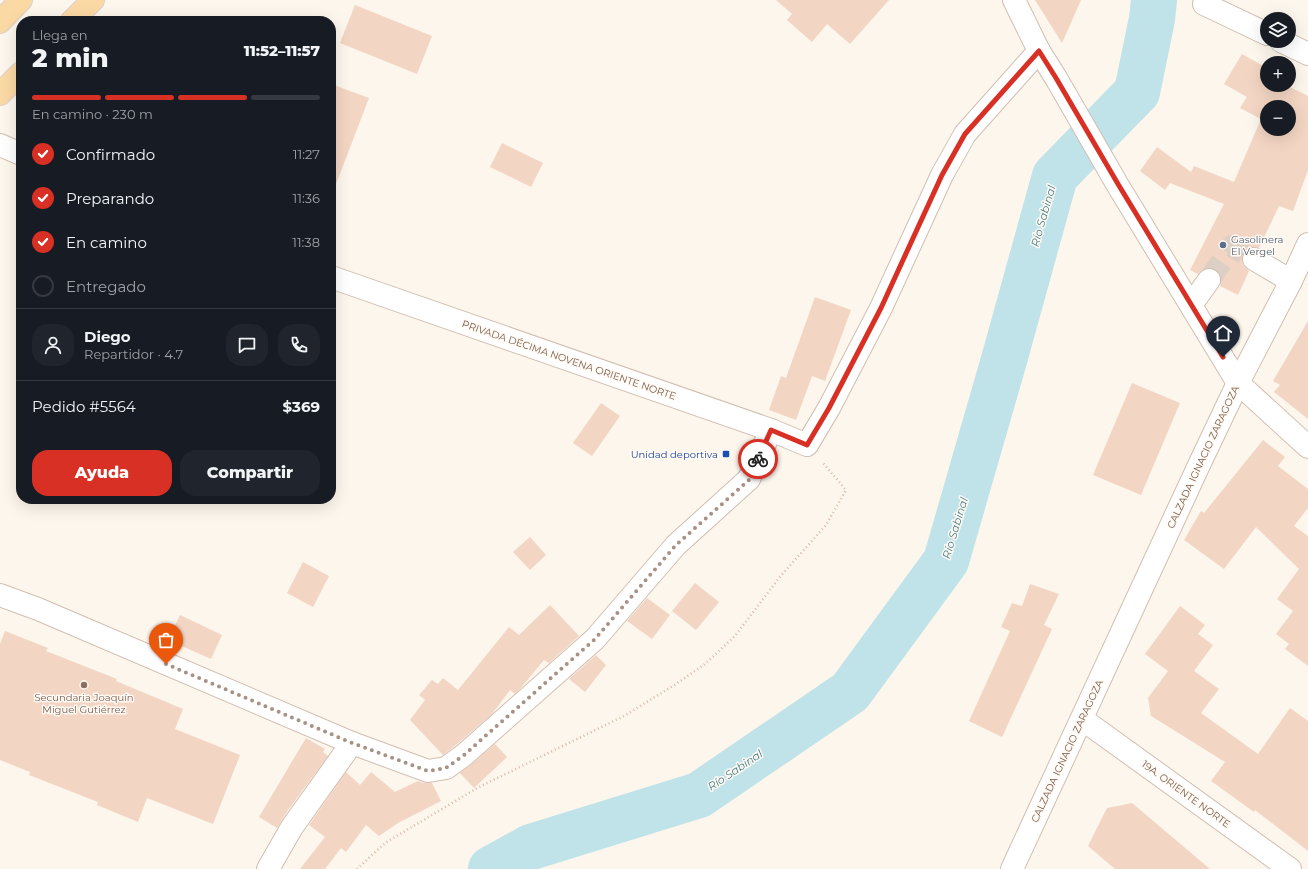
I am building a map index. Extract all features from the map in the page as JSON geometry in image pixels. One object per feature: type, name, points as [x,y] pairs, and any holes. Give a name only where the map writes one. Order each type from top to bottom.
[{"type":"main road","points":[[0,22],[21,0]]},
{"type":"main road","points":[[77,16],[93,0]]},
{"type":"main road","points":[[0,94],[16,78]]},
{"type":"street","name":"CALZADA IGNACIO ZARAGOZA","points":[[1012,869],[1238,383],[1039,51],[1014,0]]},
{"type":"street","points":[[1204,4],[1260,31]]},
{"type":"street","points":[[1296,48],[1308,54]]},
{"type":"street","points":[[807,445],[829,408],[881,308],[942,175],[965,134],[1039,51]]},
{"type":"street","points":[[0,145],[16,152]]},
{"type":"street","points":[[1308,244],[1291,281],[1238,383],[1308,448]]},
{"type":"street","points":[[1254,259],[1291,281]]},
{"type":"street","name":"PRIVADA DÉCIMA NOVENA ORIENTE NORTE","points":[[336,279],[771,430],[807,445]]},
{"type":"street","points":[[1191,305],[1209,280]]},
{"type":"street","points":[[0,595],[38,609],[352,743],[428,771],[446,768],[464,755],[595,639],[676,545],[749,480],[771,430]]},
{"type":"street","name":"19A. ORIENTE NORTE","points":[[1082,719],[1290,869]]},
{"type":"street","points":[[268,869],[292,828],[352,743]]},
{"type":"path","points":[[357,869],[385,843],[479,787],[624,716],[676,684],[705,664],[735,636],[779,578],[826,525],[846,490],[807,445]]},
{"type":"building","points":[[776,0],[889,0],[850,44],[827,24],[812,42],[787,20],[792,14]]},
{"type":"building","points":[[1035,0],[1081,0],[1062,43]]},
{"type":"building","points":[[355,5],[432,36],[417,74],[340,43]]},
{"type":"building","points":[[1242,54],[1260,64],[1260,92],[1296,92],[1296,90],[1308,96],[1308,170],[1293,211],[1279,206],[1259,248],[1248,248],[1243,253],[1243,265],[1249,271],[1238,295],[1220,286],[1221,275],[1216,270],[1204,268],[1198,274],[1190,270],[1224,204],[1170,183],[1165,190],[1140,171],[1157,147],[1191,172],[1194,166],[1234,182],[1260,121],[1260,136],[1296,136],[1296,100],[1260,100],[1260,118],[1240,108],[1247,97],[1224,84]]},
{"type":"building","points":[[336,86],[369,98],[336,184]]},
{"type":"building","points":[[502,143],[543,163],[531,187],[490,167]]},
{"type":"building","points":[[815,297],[851,310],[825,381],[812,376],[796,420],[769,410],[781,376],[786,378]]},
{"type":"building","points":[[1308,321],[1308,419],[1274,392],[1280,385],[1273,381]]},
{"type":"building","points":[[1132,383],[1180,403],[1141,495],[1093,475]]},
{"type":"building","points":[[601,403],[620,416],[592,456],[573,443]]},
{"type":"building","points":[[1263,440],[1285,457],[1278,466],[1308,489],[1308,508],[1294,526],[1308,536],[1308,666],[1285,649],[1289,644],[1276,634],[1293,611],[1277,599],[1299,569],[1256,527],[1224,569],[1184,540],[1201,511],[1204,513]]},
{"type":"building","points":[[530,537],[546,555],[530,570],[513,552]]},
{"type":"building","points":[[303,562],[329,576],[313,607],[287,593]]},
{"type":"building","points":[[695,583],[719,602],[696,630],[672,611]]},
{"type":"building","points":[[1030,584],[1059,594],[1044,625],[1052,629],[1002,737],[969,721],[1010,631],[1001,627],[1012,603],[1022,606]]},
{"type":"building","points":[[647,598],[670,615],[652,639],[627,621]]},
{"type":"building","points":[[550,605],[579,636],[549,663],[544,660],[515,694],[510,690],[492,714],[443,755],[410,720],[425,700],[419,695],[432,680],[438,684],[443,678],[458,690],[509,627],[519,635]]},
{"type":"building","points":[[1180,606],[1205,625],[1198,634],[1213,645],[1194,671],[1219,689],[1201,713],[1258,754],[1290,708],[1308,721],[1308,851],[1255,810],[1254,812],[1211,781],[1225,762],[1151,716],[1148,698],[1168,671],[1145,654]]},
{"type":"building","points":[[180,615],[222,635],[211,659],[168,640]]},
{"type":"building","points":[[5,631],[48,648],[46,651],[117,679],[116,681],[183,709],[175,729],[240,755],[213,824],[147,798],[138,822],[97,805],[98,802],[29,775],[30,772],[0,760],[0,644]]},
{"type":"building","points":[[596,655],[606,665],[585,692],[569,679]]},
{"type":"building","points":[[306,738],[325,749],[323,752],[328,756],[288,810],[277,828],[259,817]]},
{"type":"building","points":[[495,744],[507,757],[474,788],[460,773]]},
{"type":"building","points":[[346,772],[360,785],[371,772],[395,792],[418,781],[432,783],[441,801],[398,823],[379,836],[366,825],[346,852],[341,848],[325,869],[300,869],[325,837],[309,825]]},
{"type":"building","points":[[1132,803],[1210,869],[1115,869],[1088,846],[1107,808]]},
{"type":"waterway","name":"Río Sabinal","points":[[491,869],[531,847],[699,795],[850,692],[946,561],[1055,176],[1137,92],[1152,19],[1154,0]]},
{"type":"tunnel","points":[[1209,280],[1232,246],[1254,259]]},
{"type":"way so far","points":[[166,664],[352,743],[428,771],[446,768],[464,755],[595,639],[676,545],[749,480],[758,459]]},
{"type":"place","name":"Gasolinera El Vergel","points":[[1223,245]]},
{"type":"place","name":"Unidad deportiva","points":[[726,454]]},
{"type":"place","name":"Secundaria Joaquín Miguel Gutiérrez","points":[[84,685]]},
{"type":"route","points":[[758,459],[771,430],[807,445],[829,408],[881,308],[942,175],[965,134],[1039,51],[1223,357]]}]
